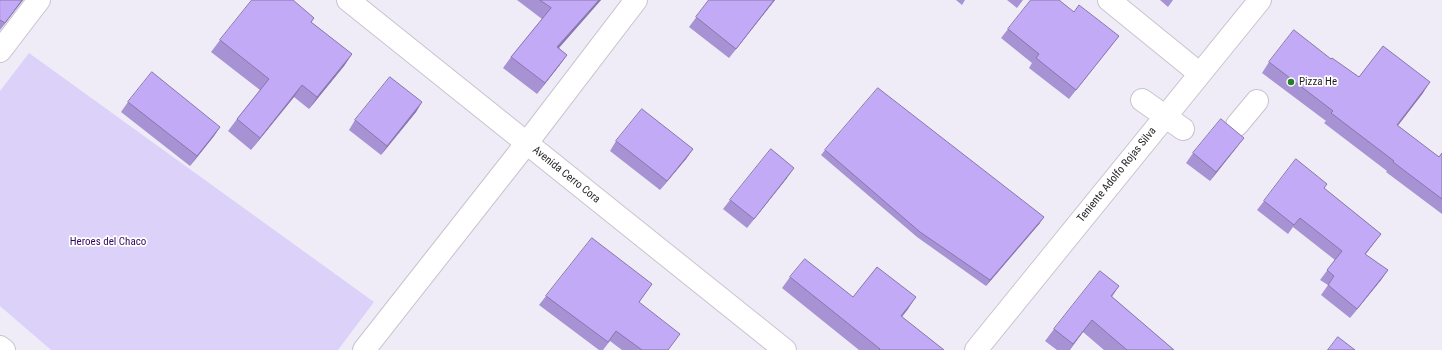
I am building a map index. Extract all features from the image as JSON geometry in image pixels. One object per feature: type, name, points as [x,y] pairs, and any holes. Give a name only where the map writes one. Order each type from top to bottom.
[{"type":"street","points":[[0,50],[39,0]]},
{"type":"street","name":"Avenida Cerro Cora","points":[[348,0],[785,350]]},
{"type":"street","points":[[364,350],[526,144],[636,0]]},
{"type":"street","points":[[1109,0],[1200,74]]},
{"type":"street","name":"Teniente Adolfo Rojas Silva","points":[[976,350],[1260,0]]},
{"type":"street","points":[[1142,100],[1183,129]]},
{"type":"street","points":[[1238,125],[1257,101]]},
{"type":"street","points":[[0,347],[4,350]]},
{"type":"green space","name":"Heroes del Chaco","points":[[29,53],[374,302],[338,350],[51,350],[0,306],[0,91]]},
{"type":"building","points":[[0,0],[22,0],[5,23],[0,20]]},
{"type":"building","points":[[252,0],[293,0],[314,18],[311,22],[352,54],[317,97],[302,85],[260,138],[237,119],[269,79],[220,40]]},
{"type":"building","points":[[540,0],[599,0],[557,47],[567,55],[545,83],[511,57],[551,8]]},
{"type":"building","points":[[709,0],[774,0],[736,49],[696,17]]},
{"type":"building","points":[[1031,0],[1059,0],[1074,12],[1079,5],[1119,36],[1076,90],[1036,58],[1039,54],[1008,29]]},
{"type":"building","points":[[1294,30],[1331,59],[1332,58],[1359,77],[1383,46],[1430,82],[1397,125],[1439,157],[1442,153],[1442,199],[1331,113],[1333,111],[1269,62]]},
{"type":"building","points":[[152,72],[220,127],[197,156],[128,102]]},
{"type":"building","points":[[390,77],[422,102],[387,146],[355,120]]},
{"type":"building","points":[[878,88],[1044,217],[990,280],[920,232],[825,150]]},
{"type":"building","points":[[642,109],[693,149],[667,181],[616,141]]},
{"type":"building","points":[[1221,119],[1244,138],[1216,172],[1193,153]]},
{"type":"building","points":[[771,149],[794,168],[754,219],[730,200]]},
{"type":"building","points":[[1296,159],[1327,184],[1324,188],[1381,234],[1365,254],[1388,270],[1357,309],[1328,285],[1334,276],[1327,270],[1342,251],[1300,218],[1294,225],[1264,201]]},
{"type":"building","points":[[592,238],[652,284],[639,302],[680,334],[668,350],[642,350],[616,331],[608,342],[546,296]]},
{"type":"building","points":[[805,259],[853,297],[877,267],[916,297],[901,316],[944,350],[879,350],[880,349],[790,277]]},
{"type":"building","points":[[1100,271],[1119,286],[1111,296],[1174,350],[1127,350],[1092,320],[1073,344],[1054,329]]},
{"type":"building","points":[[1338,337],[1355,350],[1328,350]]},
{"type":"place","name":"Pizza He","points":[[1291,82]]}]
